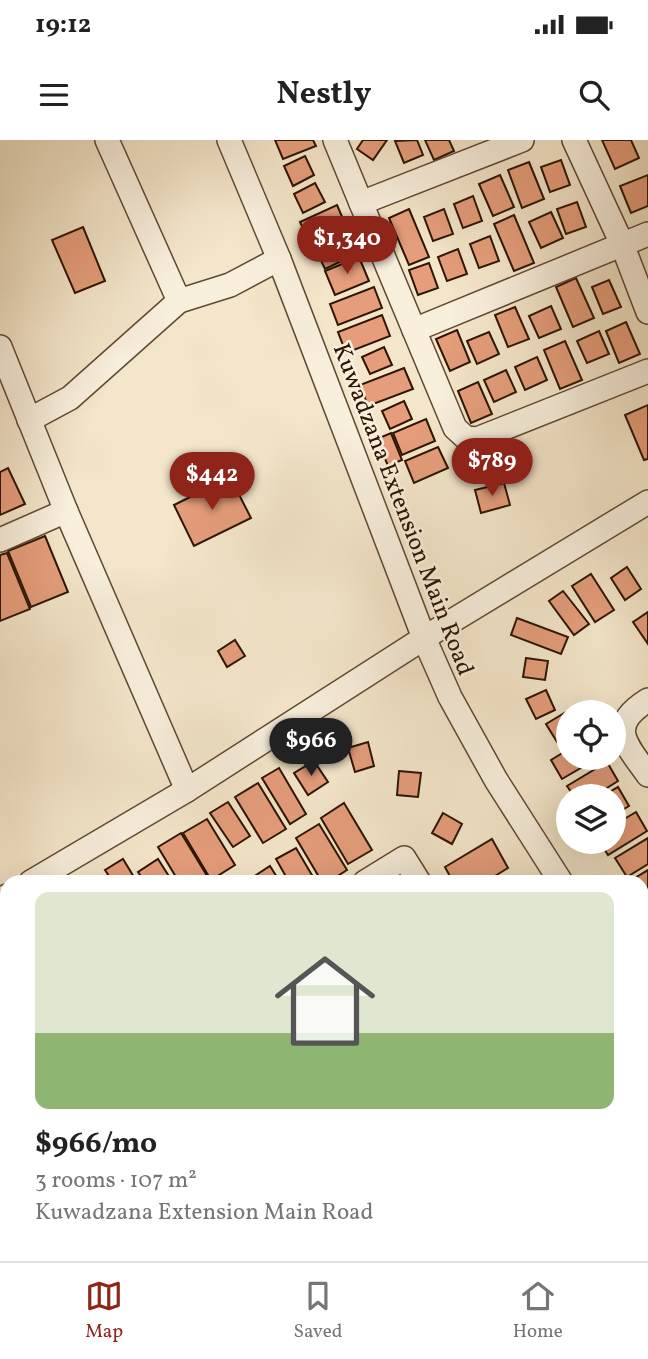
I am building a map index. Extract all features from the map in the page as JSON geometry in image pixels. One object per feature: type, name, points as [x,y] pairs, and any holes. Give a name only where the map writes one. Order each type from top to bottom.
[{"type":"street","points":[[107,140],[179,301]]},
{"type":"street","name":"Kuwadzana Extension Main Road","points":[[229,140],[279,259],[424,638],[450,697],[483,757],[557,875]]},
{"type":"street","points":[[335,140],[455,428],[466,438],[477,439],[648,371]]},
{"type":"street","points":[[361,203],[522,140]]},
{"type":"street","points":[[574,140],[622,244],[648,312]]},
{"type":"street","points":[[414,330],[648,234]]},
{"type":"street","points":[[29,420],[70,398],[179,301],[230,285],[279,259]]},
{"type":"street","points":[[0,347],[66,512],[187,790]]},
{"type":"street","points":[[43,875],[187,790],[424,638],[648,502]]},
{"type":"street","points":[[0,540],[66,512]]},
{"type":"street","points":[[648,700],[630,711],[624,726],[625,741],[648,775]]},
{"type":"street","points":[[376,875],[404,858],[415,875]]},
{"type":"building","points":[[275,140],[313,140],[316,146],[283,159]]},
{"type":"building","points":[[363,140],[387,140],[373,160],[357,149]]},
{"type":"building","points":[[417,140],[423,155],[404,163],[395,141]]},
{"type":"building","points":[[425,140],[449,140],[454,151],[434,160]]},
{"type":"building","points":[[602,140],[631,140],[639,158],[615,169]]},
{"type":"building","points":[[305,156],[314,175],[293,186],[284,166]]},
{"type":"building","points":[[561,160],[570,185],[550,192],[541,167]]},
{"type":"building","points":[[529,162],[544,199],[522,208],[508,170]]},
{"type":"building","points":[[500,175],[514,207],[493,216],[479,184]]},
{"type":"building","points":[[648,175],[648,206],[631,213],[620,186]]},
{"type":"building","points":[[315,183],[325,202],[303,213],[294,194]]},
{"type":"building","points":[[473,196],[482,221],[463,228],[454,204]]},
{"type":"building","points":[[577,202],[586,227],[566,234],[557,209]]},
{"type":"building","points":[[337,205],[346,226],[310,244],[300,222]]},
{"type":"building","points":[[409,209],[429,257],[409,265],[389,218]]},
{"type":"building","points":[[444,209],[453,234],[433,241],[424,217]]},
{"type":"building","points":[[551,212],[563,238],[541,248],[529,222]]},
{"type":"building","points":[[514,215],[534,263],[514,271],[494,224]]},
{"type":"building","points":[[83,227],[105,281],[75,293],[52,240]]},
{"type":"building","points":[[490,236],[499,261],[479,268],[470,244]]},
{"type":"building","points":[[337,240],[346,259],[325,269],[316,250]]},
{"type":"building","points":[[458,249],[467,274],[447,281],[438,257]]},
{"type":"building","points":[[359,257],[369,281],[335,295],[325,271]]},
{"type":"building","points":[[429,263],[438,288],[418,295],[409,270]]},
{"type":"building","points":[[576,278],[594,318],[573,327],[556,287]]},
{"type":"building","points":[[609,280],[621,307],[603,314],[592,287]]},
{"type":"building","points":[[374,287],[382,308],[338,325],[330,304]]},
{"type":"building","points":[[551,306],[561,329],[539,338],[529,316]]},
{"type":"building","points":[[515,307],[529,339],[508,347],[495,315]]},
{"type":"building","points":[[382,315],[390,336],[346,353],[338,332]]},
{"type":"building","points":[[626,322],[640,354],[619,363],[606,331]]},
{"type":"building","points":[[457,330],[470,362],[450,371],[436,339]]},
{"type":"building","points":[[599,331],[609,354],[587,363],[577,341]]},
{"type":"building","points":[[489,332],[499,354],[477,364],[467,341]]},
{"type":"building","points":[[565,341],[582,380],[560,389],[544,350]]},
{"type":"building","points":[[384,347],[392,365],[370,374],[362,357]]},
{"type":"building","points":[[537,357],[547,380],[525,390],[515,367]]},
{"type":"building","points":[[404,368],[413,389],[368,406],[360,385]]},
{"type":"building","points":[[506,370],[516,392],[494,402],[484,380]]},
{"type":"building","points":[[478,382],[492,414],[471,423],[458,391]]},
{"type":"building","points":[[404,401],[412,419],[390,429],[382,411]]},
{"type":"building","points":[[648,405],[648,459],[644,460],[625,415]]},
{"type":"building","points":[[426,419],[435,441],[402,455],[393,433]]},
{"type":"building","points":[[391,433],[402,460],[388,466],[377,439]]},
{"type":"building","points":[[438,447],[448,468],[414,483],[405,461]]},
{"type":"building","points":[[8,468],[25,504],[0,515],[0,472]]},
{"type":"building","points":[[230,477],[251,518],[194,546],[174,505]]},
{"type":"building","points":[[504,483],[510,505],[481,513],[475,490]]},
{"type":"building","points":[[45,536],[68,592],[31,607],[8,551]]},
{"type":"building","points":[[7,553],[30,609],[0,621],[0,555]]},
{"type":"building","points":[[627,567],[641,589],[625,600],[611,578]]},
{"type":"building","points":[[591,574],[614,610],[595,622],[572,586]]},
{"type":"building","points":[[563,591],[589,624],[574,635],[549,601]]},
{"type":"building","points":[[648,612],[648,644],[633,622]]},
{"type":"building","points":[[517,618],[568,637],[561,654],[511,635]]},
{"type":"building","points":[[235,640],[245,656],[227,667],[218,651]]},
{"type":"building","points":[[526,658],[548,661],[545,680],[523,677]]},
{"type":"building","points":[[546,690],[555,710],[536,719],[526,699]]},
{"type":"building","points":[[556,718],[556,740],[546,724]]},
{"type":"building","points":[[368,742],[374,766],[355,772],[348,748]]},
{"type":"building","points":[[314,761],[328,782],[308,795],[294,773]]},
{"type":"building","points":[[279,768],[306,814],[290,824],[262,778]]},
{"type":"building","points":[[557,770],[577,770],[562,779]]},
{"type":"building","points":[[594,770],[612,770],[618,781],[613,784],[570,784]]},
{"type":"building","points":[[399,771],[421,773],[418,797],[397,795]]},
{"type":"building","points":[[258,783],[286,829],[263,843],[235,797]]},
{"type":"building","points":[[228,802],[250,836],[233,847],[210,813]]},
{"type":"building","points":[[344,803],[372,850],[348,864],[321,818]]},
{"type":"building","points":[[636,812],[647,831],[626,844],[626,818]]},
{"type":"building","points":[[443,813],[462,824],[452,844],[432,833]]},
{"type":"building","points":[[207,819],[235,865],[219,875],[208,875],[183,833]]},
{"type":"building","points":[[319,824],[347,870],[339,875],[318,875],[296,838]]},
{"type":"building","points":[[181,833],[207,875],[175,875],[158,847]]},
{"type":"building","points":[[648,838],[648,864],[626,875],[615,858],[626,854],[626,851]]},
{"type":"building","points":[[492,839],[508,868],[496,875],[449,875],[445,867]]},
{"type":"building","points":[[296,848],[312,875],[285,875],[276,859]]},
{"type":"building","points":[[123,859],[133,875],[108,875],[105,870]]},
{"type":"building","points":[[158,859],[168,875],[140,875],[138,872]]},
{"type":"building","points":[[270,866],[276,875],[256,875]]}]
